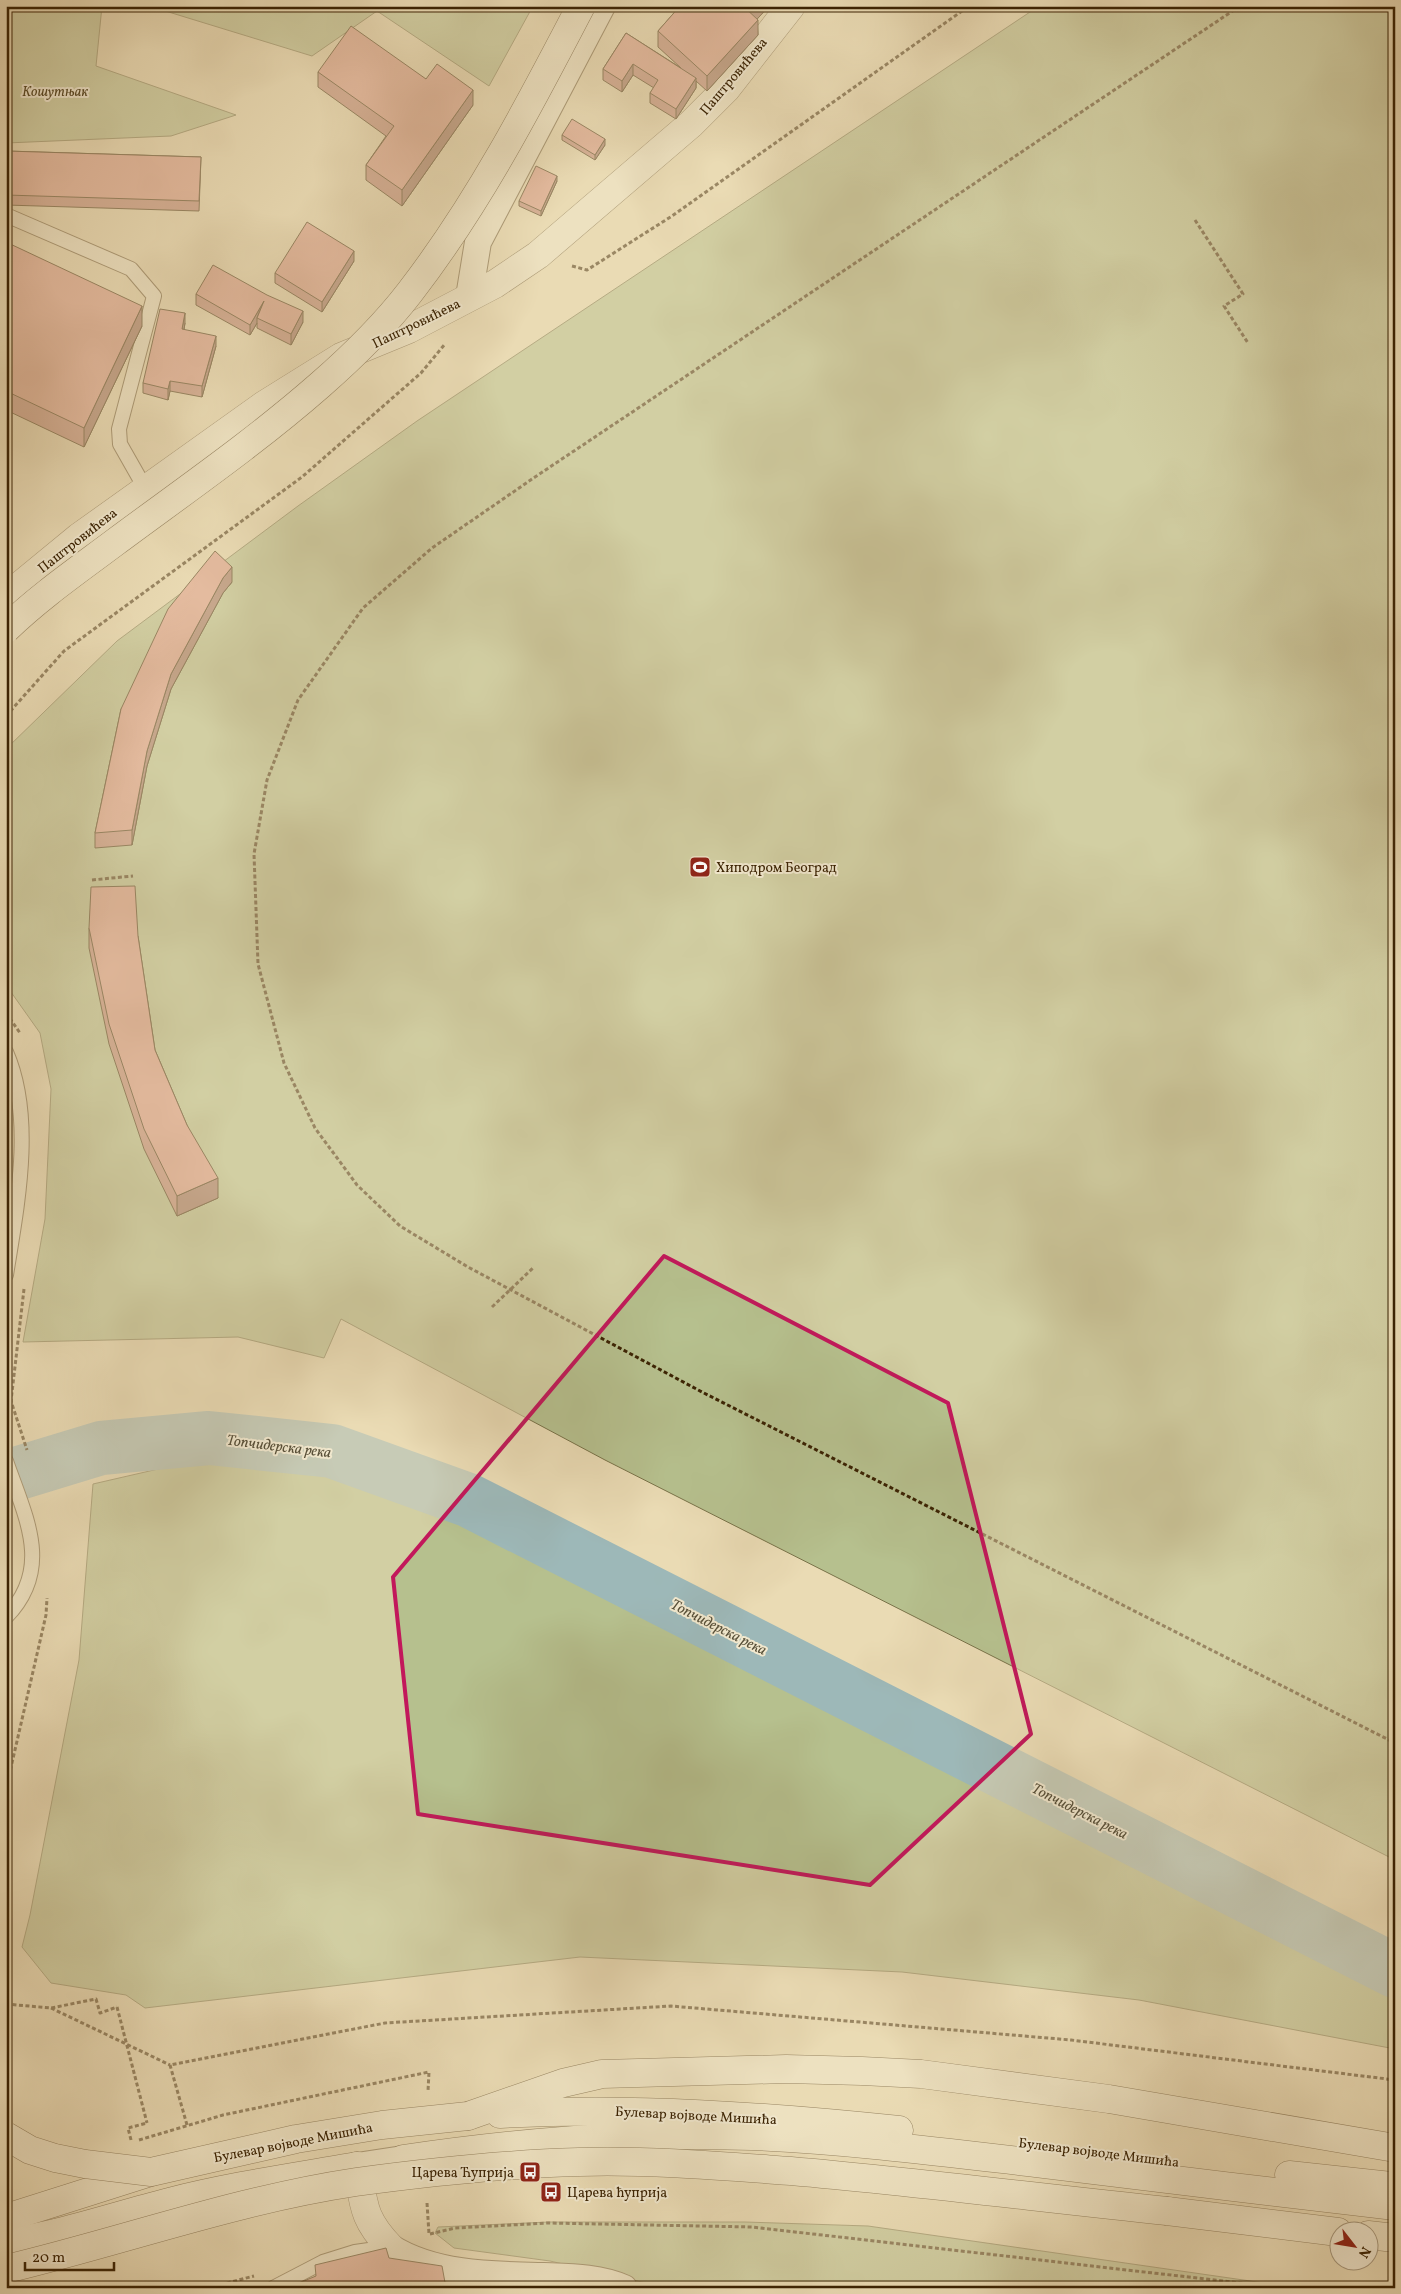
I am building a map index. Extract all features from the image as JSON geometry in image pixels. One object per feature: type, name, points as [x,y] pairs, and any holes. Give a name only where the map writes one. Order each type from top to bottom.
[{"type":"main road","points":[[6,629],[54,588],[295,406],[355,353],[390,317],[469,207],[535,94],[581,6]]},
{"type":"main road","name":"Паштровићева","points":[[6,597],[79,537],[145,488],[264,405],[332,362],[409,330],[496,284],[538,255],[691,124],[726,89],[791,6]]},
{"type":"main road","points":[[468,2116],[563,2083],[602,2074],[756,2069],[853,2071],[921,2074],[1060,2092],[1395,2148]]},
{"type":"main road","name":"Булевар војводе Мишића","points":[[6,2218],[150,2172],[296,2139],[382,2125],[468,2116],[614,2111],[684,2112],[807,2120],[1395,2187]]},
{"type":"main road","points":[[6,2136],[30,2150],[55,2158],[85,2164],[150,2172]]},
{"type":"main road","points":[[403,2158],[490,2146],[558,2141],[653,2136],[753,2136],[923,2150],[1395,2206]]},
{"type":"main road","points":[[6,2269],[208,2212],[299,2192],[428,2173],[486,2167],[580,2162],[669,2163],[836,2175],[1328,2231]]},
{"type":"main road","points":[[6,2243],[40,2238],[170,2202],[278,2179],[357,2166],[366,2215],[375,2232],[390,2247]]},
{"type":"main road","points":[[1378,2236],[1395,2238]]},
{"type":"main road","points":[[6,2259],[40,2238]]},
{"type":"street","points":[[469,297],[478,242],[602,6]]},
{"type":"street","points":[[357,2166],[403,2158]]},
{"type":"street","points":[[390,2247],[404,2256],[430,2265],[513,2282],[574,2277],[615,2284],[624,2288]]},
{"type":"lane","points":[[6,215],[131,270],[154,296],[119,429],[120,444],[145,488]]},
{"type":"lane","points":[[6,1052],[17,1083],[22,1127],[18,1182],[6,1275]]},
{"type":"lane","points":[[6,1461],[26,1518],[33,1547],[33,1565],[29,1584],[17,1605],[6,1617]]},
{"type":"lane","points":[[273,2288],[323,2262],[354,2252],[390,2247]]},
{"type":"path","points":[[538,255],[587,270],[672,216],[969,6]]},
{"type":"path","points":[[1240,6],[535,476],[432,548],[363,608],[298,700],[267,780],[254,854],[258,964],[284,1063],[315,1128],[357,1185],[400,1226],[468,1267],[702,1392],[1395,1743]]},
{"type":"path","points":[[1195,220],[1243,294],[1224,306],[1248,343]]},
{"type":"path","points":[[6,716],[64,651],[302,476],[421,373],[446,344]]},
{"type":"path","points":[[92,880],[133,876]]},
{"type":"path","points":[[492,1307],[533,1268]]},
{"type":"path","points":[[6,1789],[46,1615],[47,1590]]},
{"type":"path","points":[[6,2004],[51,2008],[96,1999],[100,2013],[117,2008],[148,2123],[128,2128],[132,2142]]},
{"type":"path","points":[[51,2008],[170,2065],[385,2024],[671,2006],[1071,2040],[1395,2080]]},
{"type":"path","points":[[170,2065],[187,2126]]},
{"type":"path","points":[[429,2234],[455,2228],[548,2223],[752,2227],[1284,2288]]},
{"type":"highlighted area","points":[[664,1256],[948,1403],[1031,1734],[870,1885],[418,1814],[393,1577]]},
{"type":"green space","name":"Кошутњак","points":[[6,6],[102,6],[96,66],[236,115],[171,136],[6,143]]},
{"type":"green space","points":[[149,6],[533,6],[489,86],[377,11],[312,56]]},
{"type":"green space","name":"Хиподром Београд","points":[[1039,6],[1395,6],[1395,1860],[605,1460],[341,1319],[324,1358],[238,1337],[23,1342],[45,1219],[51,1089],[40,1033],[6,985],[6,749],[117,641],[298,506],[417,421]]},
{"type":"green space","points":[[267,1444],[558,1560],[968,1775],[1395,1986],[1395,2049],[1139,2000],[902,1972],[580,1957],[145,2008],[126,1995],[51,1983],[22,1947],[30,1915],[79,1660],[93,1484]]},
{"type":"green space","points":[[549,2222],[745,2222],[868,2226],[1285,2286],[1318,2288],[668,2288],[550,2261],[454,2248],[435,2233],[438,2227]]},
{"type":"building","points":[[680,6],[743,6],[758,20],[707,76],[658,31]]},
{"type":"building","points":[[351,26],[426,79],[437,64],[473,90],[402,190],[366,165],[394,126],[318,72]]},
{"type":"building","points":[[626,33],[696,78],[676,109],[650,93],[658,80],[633,64],[622,81],[603,69]]},
{"type":"building","points":[[572,119],[605,139],[595,155],[562,135]]},
{"type":"building","points":[[6,151],[201,157],[199,201],[6,195]]},
{"type":"building","points":[[536,166],[557,176],[541,211],[519,201]]},
{"type":"building","points":[[307,222],[354,251],[322,302],[275,273]]},
{"type":"building","points":[[6,242],[142,306],[84,428],[6,391]]},
{"type":"building","points":[[213,265],[267,295],[303,311],[291,334],[257,318],[264,301],[250,325],[196,294]]},
{"type":"building","points":[[160,309],[185,313],[182,329],[216,336],[202,386],[170,381],[168,389],[143,383]]},
{"type":"building","points":[[215,551],[232,567],[223,578],[171,674],[147,751],[132,830],[95,833],[121,709],[168,609]]},
{"type":"building","points":[[135,886],[138,936],[155,1050],[187,1125],[218,1178],[177,1196],[144,1129],[109,1024],[89,928],[91,887]]},
{"type":"building","points":[[386,2248],[389,2258],[442,2266],[446,2288],[287,2288],[316,2276],[315,2265]]},
{"type":"waterway","name":"Топчидерска река","points":[[6,1477],[101,1448],[209,1438],[332,1451],[468,1500],[1395,1971]]},
{"type":"place","name":"Хиподром Београд","points":[[700,867]]},
{"type":"place","name":"Царева Ћуприја","points":[[530,2172]]},
{"type":"place","name":"Царева ћуприја","points":[[551,2192]]}]
